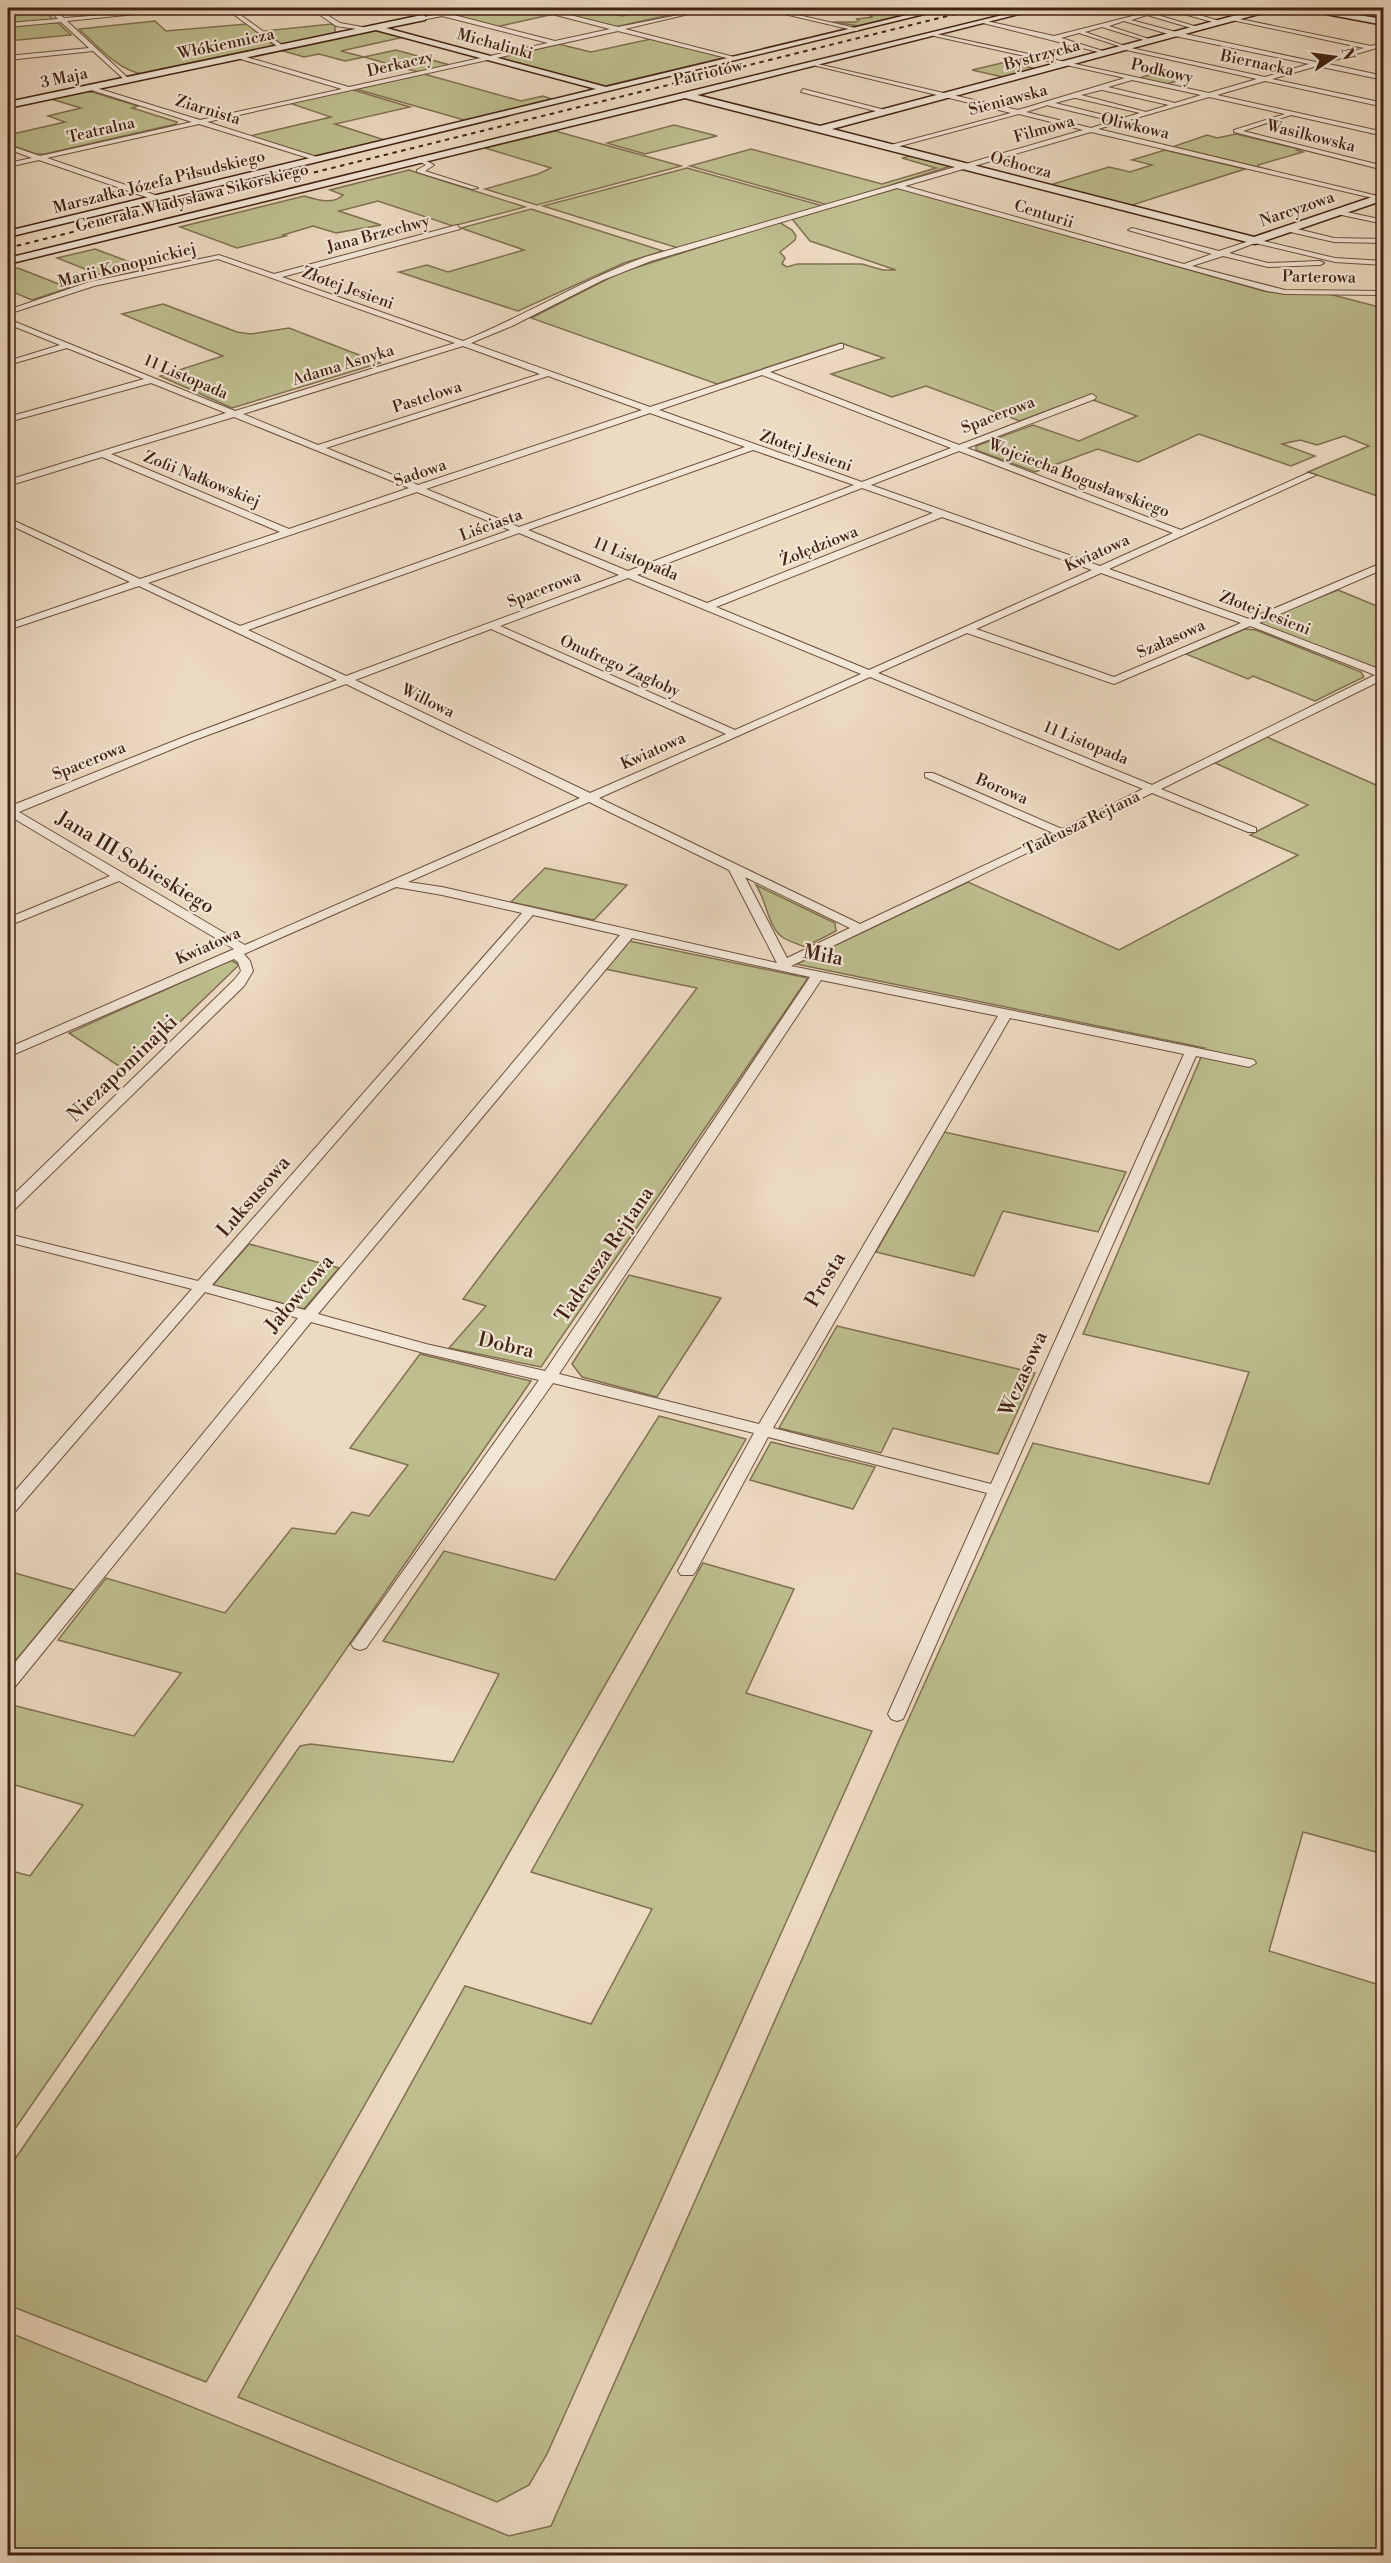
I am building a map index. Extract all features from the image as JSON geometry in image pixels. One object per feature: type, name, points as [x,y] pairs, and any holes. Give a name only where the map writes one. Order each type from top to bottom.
[{"type":"street","points":[[50,8],[127,80]]},
{"type":"street","points":[[8,25],[191,8]]},
{"type":"street","points":[[228,8],[283,48]]},
{"type":"street","points":[[313,8],[340,30]]},
{"type":"street","points":[[407,8],[422,18]]},
{"type":"street","name":"Włókiennicza","points":[[127,80],[283,48],[340,30],[373,29],[472,8]]},
{"type":"street","name":"Derkaczy","points":[[200,122],[711,8]]},
{"type":"street","points":[[762,8],[857,29]]},
{"type":"street","name":"Patriotów","points":[[318,159],[945,8]]},
{"type":"street","name":"Patriotów","points":[[384,168],[1039,8]]},
{"type":"street","points":[[1054,38],[1170,8],[1220,22]]},
{"type":"street","name":"Bystrzycka","points":[[821,129],[1271,8]]},
{"type":"street","points":[[1298,8],[1383,22]]},
{"type":"street","points":[[554,13],[735,58]]},
{"type":"street","points":[[1147,13],[1198,28]]},
{"type":"street","points":[[442,14],[555,42]]},
{"type":"street","points":[[1124,19],[1176,34],[1383,78]]},
{"type":"street","points":[[1230,19],[1372,48]]},
{"type":"street","points":[[982,22],[1054,38],[1104,53]]},
{"type":"street","points":[[1101,25],[1152,41]]},
{"type":"street","name":"Michalinki","points":[[373,29],[607,89]]},
{"type":"street","name":"Biernacka","points":[[1077,31],[1126,47],[1383,105]]},
{"type":"street","name":"Podkowy","points":[[934,34],[1383,134]]},
{"type":"street","name":"Filmowa","points":[[678,250],[963,165],[1382,45]]},
{"type":"street","points":[[8,58],[95,49]]},
{"type":"street","points":[[240,57],[350,89]]},
{"type":"street","name":"Oliwkowa","points":[[815,64],[1381,197]]},
{"type":"street","name":"Sieniawska","points":[[890,147],[1020,112],[1132,78]]},
{"type":"street","name":"3 Maja","points":[[8,105],[127,80]]},
{"type":"street","name":"Ziarnista","points":[[90,88],[318,159]]},
{"type":"street","points":[[1102,88],[1174,105]]},
{"type":"street","points":[[803,91],[887,112]]},
{"type":"street","name":"Ochocza","points":[[682,94],[1255,242],[1307,255],[1353,262]]},
{"type":"street","points":[[1074,96],[1146,113]]},
{"type":"street","points":[[1047,104],[1119,121]]},
{"type":"street","name":"Wasilkowska","points":[[1291,114],[1236,131],[1383,168]]},
{"type":"street","name":"Teatralna","points":[[8,165],[200,122]]},
{"type":"street","points":[[8,147],[155,198]]},
{"type":"street","name":"Marszałka Józefa Piłsudskiego","points":[[8,234],[318,159]]},
{"type":"street","points":[[420,159],[431,165],[419,171],[474,188]]},
{"type":"street","name":"Generała Władysława Sikorskiego","points":[[8,261],[384,168]]},
{"type":"street","name":"Centurii","points":[[896,186],[1185,266]]},
{"type":"street","name":"Narcyzowa","points":[[1185,266],[1381,197]]},
{"type":"street","points":[[1340,212],[1383,222]]},
{"type":"street","name":"Jana Brzechwy","points":[[272,277],[457,227]]},
{"type":"street","points":[[1289,229],[1334,240],[1383,240]]},
{"type":"street","points":[[1132,230],[1221,253]]},
{"type":"street","name":"Adama Asnyka","points":[[8,483],[462,344],[516,321],[616,270],[678,250]]},
{"type":"street","name":"Ochocza","points":[[1221,253],[1268,264],[1383,263]]},
{"type":"street","name":"Złotej Jesieni","points":[[219,257],[1248,622],[1383,675]]},
{"type":"street","name":"Marii Konopnickiej","points":[[8,312],[92,284],[219,257]]},
{"type":"street","name":"Parterowa","points":[[1185,266],[1276,291],[1383,292]]},
{"type":"street","name":"11 Listopada","points":[[8,321],[232,414],[872,672],[1252,830]]},
{"type":"street","points":[[8,363],[69,345]]},
{"type":"street","name":"Sadowa","points":[[8,627],[840,346]]},
{"type":"street","name":"Wojciecha Bogusławskiego","points":[[764,373],[1183,534]]},
{"type":"street","name":"Pastelowa","points":[[316,448],[547,374]]},
{"type":"street","points":[[8,420],[151,380]]},
{"type":"street","name":"Spacerowa","points":[[8,811],[188,740],[1092,398]]},
{"type":"street","name":"Liściasta","points":[[239,630],[752,447]]},
{"type":"street","name":"Zofii Nałkowskiej","points":[[103,454],[290,532]]},
{"type":"street","name":"Kwiatowa","points":[[8,1053],[735,734],[1311,476]]},
{"type":"street","name":"Żołędziowa","points":[[709,606],[940,514]]},
{"type":"street","name":"Willowa","points":[[8,521],[348,681],[858,928]]},
{"type":"street","name":"Szałasowa","points":[[968,630],[1114,681],[1383,566]]},
{"type":"street","name":"Onufrego Zagłoby","points":[[492,626],[735,734]]},
{"type":"street","name":"Tadeusza Rejtana","points":[[781,965],[1062,833],[1383,675]]},
{"type":"street","name":"Borowa","points":[[929,776],[1062,833]]},
{"type":"street","name":"Jana III Sobieskiego","points":[[8,811],[120,876],[239,951]]},
{"type":"street","points":[[734,868],[781,965]]},
{"type":"street","points":[[8,922],[120,876]]},
{"type":"street","name":"Miła","points":[[392,883],[442,891],[818,975],[1249,1063]]},
{"type":"street","name":"Luksusowa","points":[[8,1509],[530,911]]},
{"type":"street","name":"Jałowcowa","points":[[8,1683],[307,1317],[628,934]]},
{"type":"street","name":"Niezapominajki","points":[[8,1208],[239,983],[247,971],[239,951]]},
{"type":"street","name":"Tadeusza Rejtana","points":[[360,1644],[549,1377],[818,975]]},
{"type":"street","name":"Prosta","points":[[687,1571],[763,1431],[1006,1013]]},
{"type":"street","name":"Wczasowa","points":[[897,1714],[1192,1051]]},
{"type":"street","name":"Dobra","points":[[8,1238],[203,1287],[424,1348],[549,1377],[995,1490]]},
{"type":"green space","points":[[509,8],[594,8],[622,16],[652,9],[674,14],[615,27],[554,14],[496,27],[451,15],[459,15],[459,12]]},
{"type":"green space","points":[[876,8],[907,14],[859,26],[833,22],[856,22],[859,20],[856,19],[873,17],[870,16],[873,14],[866,13],[885,10]]},
{"type":"green space","points":[[44,11],[54,20],[8,24],[8,14]]},
{"type":"green space","points":[[155,21],[166,31],[247,24],[276,47],[142,74],[124,68],[79,29]]},
{"type":"green space","points":[[58,23],[71,35],[8,41],[8,26]]},
{"type":"green space","points":[[332,24],[338,35],[284,46],[264,31]]},
{"type":"green space","points":[[378,30],[404,37],[341,51],[364,57],[345,61],[319,54],[304,57],[280,50]]},
{"type":"green space","points":[[651,39],[727,57],[605,86],[504,59],[504,56],[558,44],[591,52]]},
{"type":"green space","points":[[396,50],[450,65],[418,72],[364,57]]},
{"type":"green space","points":[[1006,62],[1037,69],[1003,77],[972,70]]},
{"type":"green space","points":[[1163,71],[1190,77],[1167,84],[1139,78]]},
{"type":"green space","points":[[424,74],[521,101],[543,96],[552,99],[464,120],[356,89]]},
{"type":"green space","points":[[350,89],[410,107],[335,124],[385,140],[314,156],[250,136],[331,117],[289,103]]},
{"type":"green space","points":[[92,92],[138,106],[132,108],[177,122],[45,154],[36,154],[8,144],[8,135],[65,122],[48,116],[81,108],[51,99]]},
{"type":"green space","points":[[674,125],[717,136],[645,154],[607,143]]},
{"type":"green space","points":[[555,131],[681,166],[537,205],[485,189],[551,168],[485,148]]},
{"type":"green space","points":[[1236,134],[1299,149],[1297,150],[1303,152],[1258,165],[1259,168],[1172,147],[1207,135],[1217,138]]},
{"type":"green space","points":[[751,149],[882,184],[936,168],[902,158],[911,156],[951,166],[828,205],[690,166]]},
{"type":"green space","points":[[1165,150],[1245,169],[1129,206],[1050,185],[1109,167],[1130,172],[1152,165],[1132,160]]},
{"type":"green space","points":[[687,168],[823,206],[678,248],[543,206]]},
{"type":"green space","points":[[409,170],[525,207],[453,226],[378,201],[339,211],[381,225],[336,233],[313,226],[283,235],[286,236],[237,248],[180,227],[304,196],[319,200],[335,200],[343,195],[330,190]]},
{"type":"green space","points":[[898,188],[1264,291],[1285,294],[1329,294],[1383,308],[1383,498],[1308,472],[1369,446],[1344,436],[1317,445],[1300,440],[1282,444],[1315,456],[1291,466],[1199,434],[1138,462],[1098,449],[1035,472],[976,450],[976,446],[1033,425],[1079,441],[1137,416],[1085,397],[1020,421],[926,386],[892,397],[831,374],[884,358],[841,343],[717,384],[531,318],[619,273],[779,222],[792,230],[796,236],[795,240],[780,252],[785,258],[782,264],[787,267],[797,264],[862,264],[883,270],[896,270],[810,241],[792,219]]},
{"type":"green space","points":[[531,209],[663,251],[624,263],[518,311],[399,272],[427,265],[448,272],[524,250],[461,228]]},
{"type":"green space","points":[[95,249],[149,269],[108,278],[57,258]]},
{"type":"green space","points":[[18,268],[69,288],[32,300],[8,290],[8,270]]},
{"type":"green space","points":[[163,304],[237,332],[251,334],[289,328],[380,363],[232,408],[160,376],[223,356],[122,314]]},
{"type":"green space","points":[[1338,590],[1379,607],[1383,606],[1383,672],[1256,622]]},
{"type":"green space","points":[[1245,629],[1256,630],[1361,672],[1364,677],[1315,701],[1253,676],[1248,679],[1186,654]]},
{"type":"green space","points":[[1267,737],[1383,788],[1383,1854],[1303,1832],[1269,1951],[1383,1986],[1383,2555],[8,2555],[8,2332],[509,2536],[551,2526],[1033,1443],[1209,1484],[1249,1372],[1083,1334],[1205,1048],[796,964],[968,882],[1119,950],[1298,855],[1250,835],[1308,805],[1215,763]]},
{"type":"green space","points":[[545,868],[627,885],[594,920],[511,902]]},
{"type":"green space","points":[[756,885],[835,923],[836,931],[805,947],[782,937],[773,926]]},
{"type":"green space","points":[[629,941],[808,978],[541,1367],[449,1348],[486,1306],[463,1299],[697,988],[605,969]]},
{"type":"green space","points":[[231,960],[239,965],[128,1072],[69,1033]]},
{"type":"green space","points":[[944,1132],[1126,1172],[1098,1232],[1003,1211],[974,1276],[876,1252]]},
{"type":"green space","points":[[249,1244],[339,1268],[304,1309],[213,1285]]},
{"type":"green space","points":[[629,1275],[721,1298],[657,1397],[582,1377],[572,1364]]},
{"type":"green space","points":[[837,1326],[1035,1373],[998,1454],[893,1428],[881,1453],[779,1428]]},
{"type":"green space","points":[[420,1354],[531,1381],[8,2139],[8,1870],[30,1876],[83,1805],[8,1783],[8,1704],[134,1736],[181,1673],[58,1640],[106,1578],[225,1613],[292,1528],[335,1534],[352,1512],[369,1516],[408,1465],[350,1448]]},
{"type":"green space","points":[[659,1416],[746,1439],[206,2382],[8,2305],[8,2169],[300,1746],[311,1744],[453,1762],[499,1674],[383,1641],[444,1551],[555,1580]]},
{"type":"green space","points":[[771,1442],[875,1467],[853,1509],[750,1480]]},
{"type":"green space","points":[[703,1563],[794,1589],[746,1693],[872,1731],[547,2454],[529,2485],[497,2502],[238,2397],[465,1986],[591,2024],[652,1909],[531,1872]]},
{"type":"green space","points":[[8,1571],[74,1590],[17,1659],[8,1656]]},
{"type":"railway","points":[[8,248],[980,8]]}]
